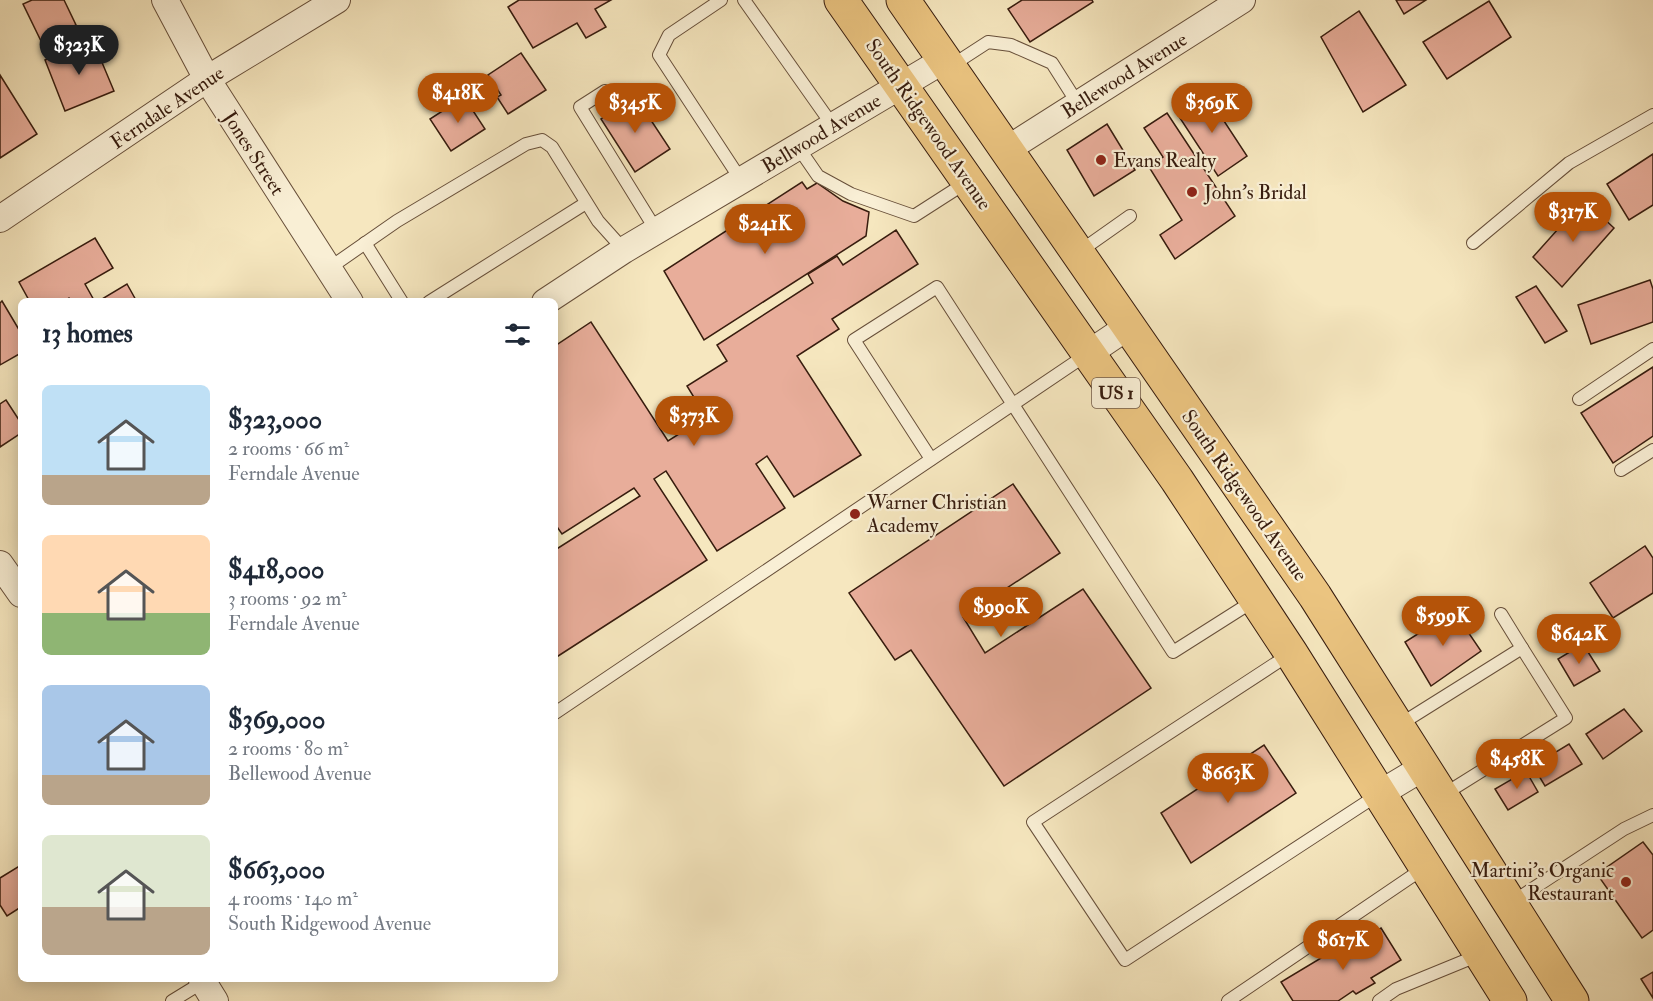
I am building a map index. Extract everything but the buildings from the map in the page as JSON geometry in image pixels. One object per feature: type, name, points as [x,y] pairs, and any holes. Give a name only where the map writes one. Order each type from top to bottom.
[{"type":"main road","name":"South Ridgewood Avenue","points":[[841,0],[1177,480],[1291,653],[1510,1001]]},
{"type":"main road","name":"South Ridgewood Avenue","points":[[903,0],[1315,596],[1572,1001]]},
{"type":"street","name":"Jones Street","points":[[165,0],[207,79],[347,298]]},
{"type":"street","name":"Ferndale Avenue","points":[[0,219],[207,79],[337,0]]},
{"type":"street","name":"Bellewood Avenue","points":[[1006,150],[1242,0]]},
{"type":"street","name":"Bellwood Avenue","points":[[551,298],[656,230],[901,86],[947,64]]},
{"type":"street","points":[[1089,353],[1129,326]]},
{"type":"street","points":[[0,564],[18,590]]},
{"type":"street","points":[[1379,794],[1424,767]]},
{"type":"lane","points":[[721,0],[669,35],[659,55],[741,180]]},
{"type":"lane","points":[[744,0],[833,126]]},
{"type":"lane","points":[[947,64],[988,42],[1011,45],[1052,63],[1078,104]]},
{"type":"lane","points":[[605,91],[580,107],[656,230]]},
{"type":"lane","points":[[1473,243],[1569,163],[1653,115]]},
{"type":"lane","points":[[328,268],[397,221],[526,144],[543,140],[552,147],[598,221],[624,250]]},
{"type":"lane","points":[[798,147],[818,176],[851,194],[914,216],[969,181]]},
{"type":"lane","points":[[435,298],[586,203]]},
{"type":"lane","points":[[1078,253],[1130,216]]},
{"type":"lane","points":[[365,243],[399,298]]},
{"type":"lane","points":[[931,459],[854,340],[937,287],[1173,652],[1256,599]]},
{"type":"lane","points":[[1579,399],[1653,350]]},
{"type":"lane","points":[[558,711],[1089,353]]},
{"type":"lane","points":[[1621,470],[1653,450]]},
{"type":"lane","points":[[1442,796],[1566,718],[1501,614]]},
{"type":"lane","points":[[1398,726],[1522,648]]},
{"type":"lane","points":[[1291,653],[1033,822],[1125,960],[1379,794]]},
{"type":"lane","points":[[1510,904],[1624,829],[1653,815]]},
{"type":"lane","points":[[1228,1001],[1425,867]]},
{"type":"lane","points":[[1379,1001],[1396,989],[1480,954]]},
{"type":"lane","points":[[171,1001],[207,987]]},
{"type":"place","name":"Evans Realty","points":[[1101,160]]},
{"type":"place","name":"John's Bridal","points":[[1192,192]]},
{"type":"place","name":"Warner Christian Academy","points":[[855,514]]},
{"type":"place","name":"Martini's Organic Restaurant","points":[[1626,882]]}]
